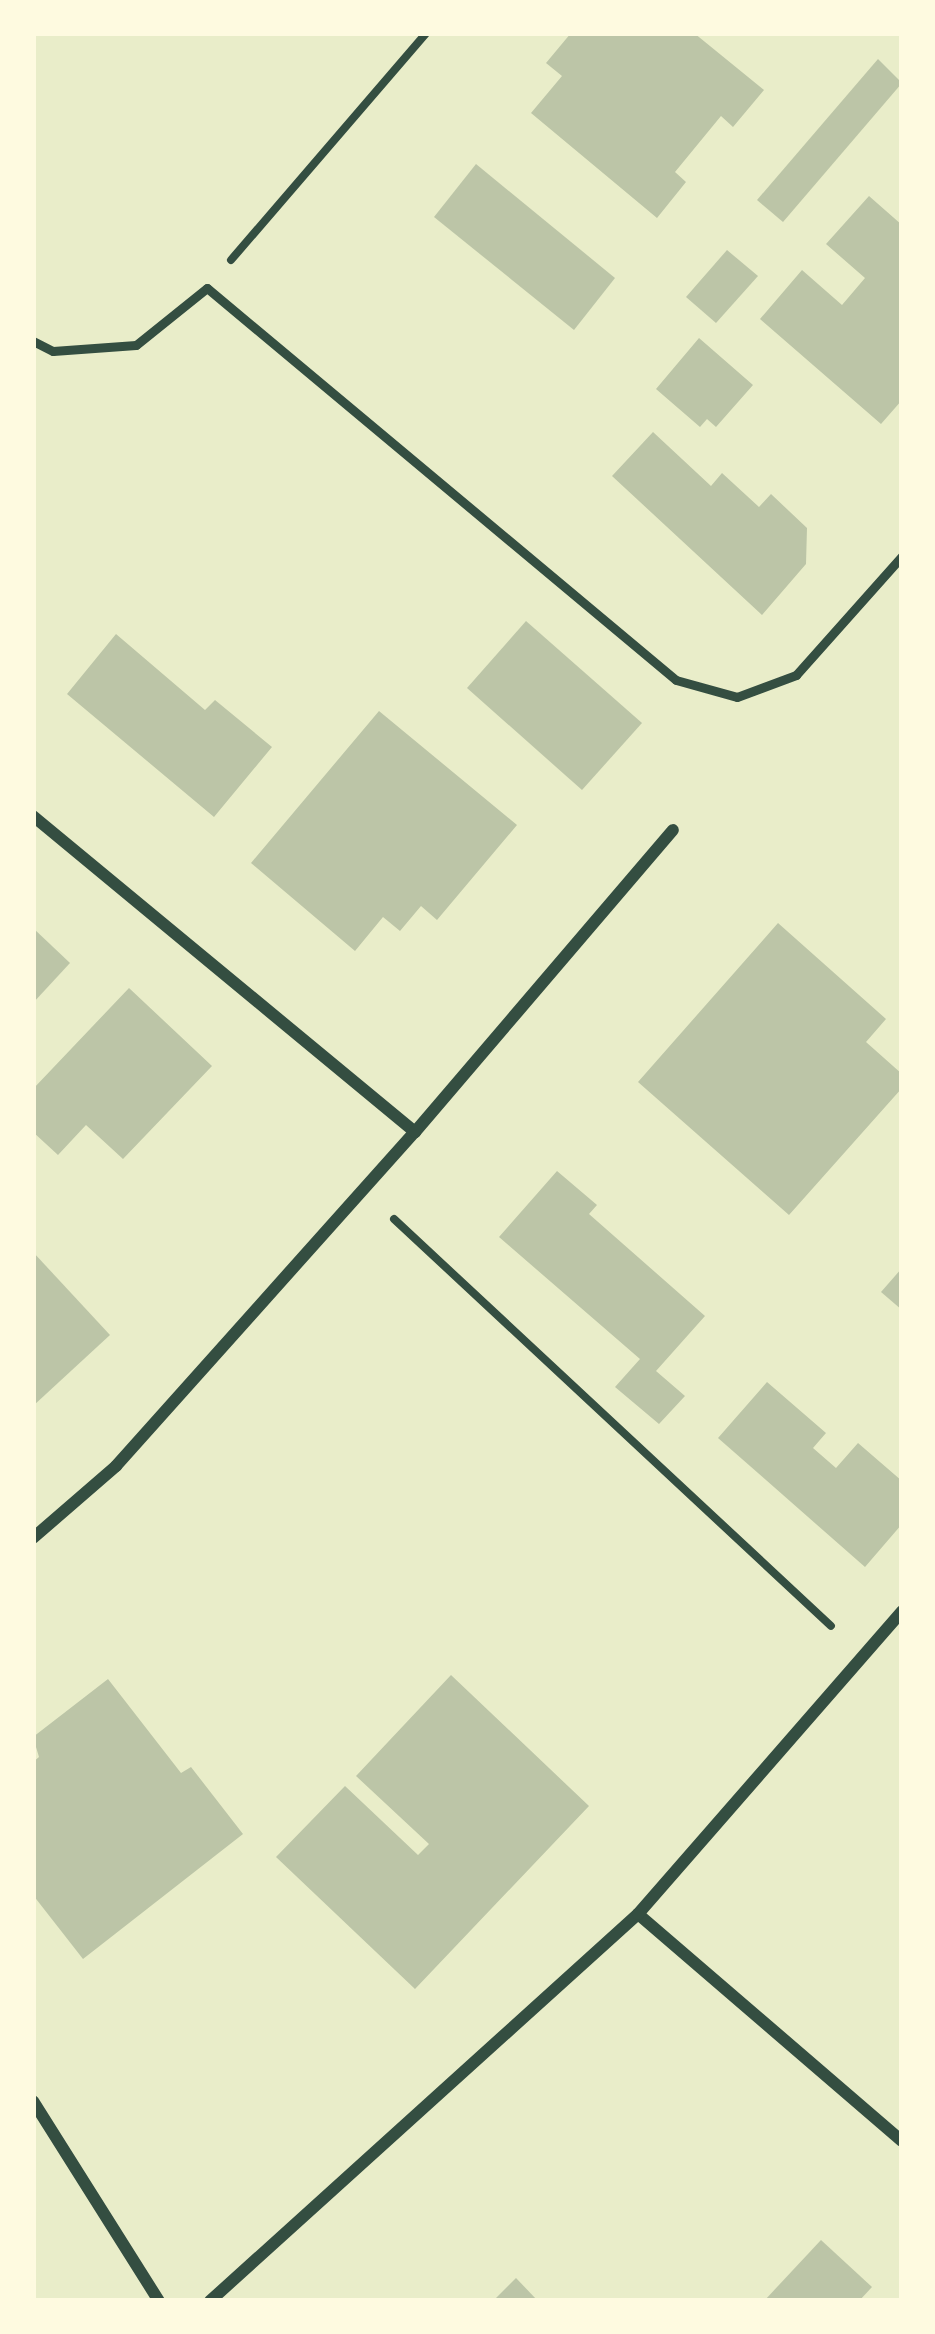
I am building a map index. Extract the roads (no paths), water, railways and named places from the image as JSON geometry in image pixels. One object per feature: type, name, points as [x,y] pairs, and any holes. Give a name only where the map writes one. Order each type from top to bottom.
[{"type":"street","points":[[33,816],[415,1132]]},
{"type":"street","points":[[33,1538],[116,1466],[415,1132],[673,830]]},
{"type":"street","points":[[210,2301],[638,1914],[902,1612]]},
{"type":"street","points":[[638,1914],[902,2141]]},
{"type":"street","points":[[33,2101],[159,2301]]},
{"type":"lane","points":[[33,341],[53,351],[136,345],[206,288],[676,680],[737,697],[796,675],[902,556]]}]
